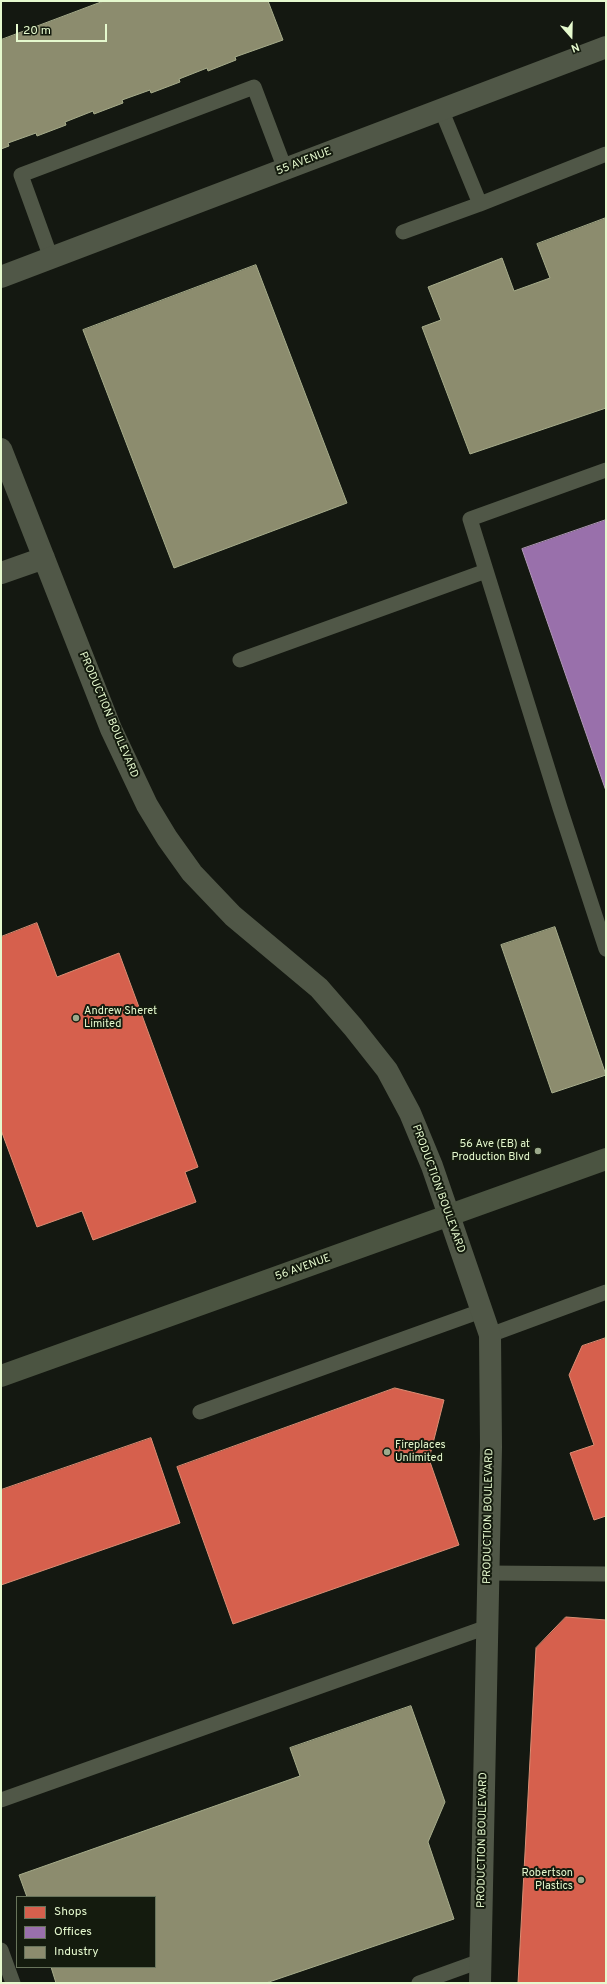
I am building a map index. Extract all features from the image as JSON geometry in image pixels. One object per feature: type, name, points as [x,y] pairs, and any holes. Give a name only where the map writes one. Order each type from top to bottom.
[{"type":"main road","name":"56 AVENUE","points":[[1,1376],[606,1159]]},
{"type":"street","name":"55 AVENUE","points":[[1,277],[606,46]]},
{"type":"street","name":"PRODUCTION BOULEVARD","points":[[1,449],[111,729],[147,805],[167,838],[192,874],[233,916],[319,988],[354,1027],[387,1070],[410,1113],[432,1166],[490,1335],[491,1447],[480,1983]]},
{"type":"street","points":[[1,573],[44,558]]},
{"type":"lane","points":[[51,258],[21,175],[254,86],[285,169]]},
{"type":"lane","points":[[442,109],[480,204]]},
{"type":"lane","points":[[403,232],[480,204],[606,154]]},
{"type":"lane","points":[[606,470],[470,519],[560,808],[606,948]]},
{"type":"lane","points":[[240,660],[486,571]]},
{"type":"lane","points":[[490,1335],[606,1292]]},
{"type":"lane","points":[[200,1412],[481,1311]]},
{"type":"lane","points":[[488,1573],[606,1574]]},
{"type":"lane","points":[[1,1800],[488,1627]]},
{"type":"lane","points":[[1,1950],[13,1983]]},
{"type":"lane","points":[[419,1983],[480,1961]]},
{"type":"building: Shops","points":[[37,923],[57,977],[119,953],[198,1167],[185,1172],[196,1202],[93,1240],[82,1211],[37,1227],[1,1130],[1,937]]},
{"type":"building: Shops","points":[[606,1338],[606,1516],[594,1520],[570,1453],[594,1445],[569,1375],[582,1346]]},
{"type":"building: Shops","points":[[395,1388],[444,1400],[429,1459],[459,1545],[233,1624],[177,1467]]},
{"type":"building: Shops","points":[[151,1438],[180,1523],[1,1585],[1,1490]]},
{"type":"building: Shops","points":[[566,1617],[606,1620],[606,1983],[518,1983],[536,1648]]},
{"type":"building: Offices","points":[[606,520],[606,791],[522,549]]},
{"type":"building: Industry","points":[[104,1],[268,1],[283,40],[235,57],[236,60],[208,71],[207,68],[179,79],[180,82],[151,93],[150,90],[122,100],[123,103],[94,114],[93,111],[65,122],[66,125],[37,136],[36,133],[8,143],[9,146],[1,149],[1,40]]},
{"type":"building: Industry","points":[[606,218],[606,408],[470,454],[422,327],[441,320],[428,287],[502,258],[514,291],[550,278],[537,244]]},
{"type":"building: Industry","points":[[256,265],[347,503],[174,568],[83,330]]},
{"type":"building: Industry","points":[[555,927],[606,1075],[552,1093],[501,945]]},
{"type":"building: Industry","points":[[411,1706],[445,1802],[428,1842],[454,1919],[266,1983],[56,1983],[51,1968],[156,1968],[156,1896],[27,1896],[19,1875],[300,1776],[290,1748]]},
{"type":"place","name":"Andrew Sheret Limited","points":[[76,1018]]},
{"type":"place","name":"56 Ave (EB) at Production Blvd","points":[[538,1151]]},
{"type":"place","name":"Fireplaces Unlimited","points":[[387,1452]]},
{"type":"place","name":"Robertson Plastics","points":[[581,1880]]}]
